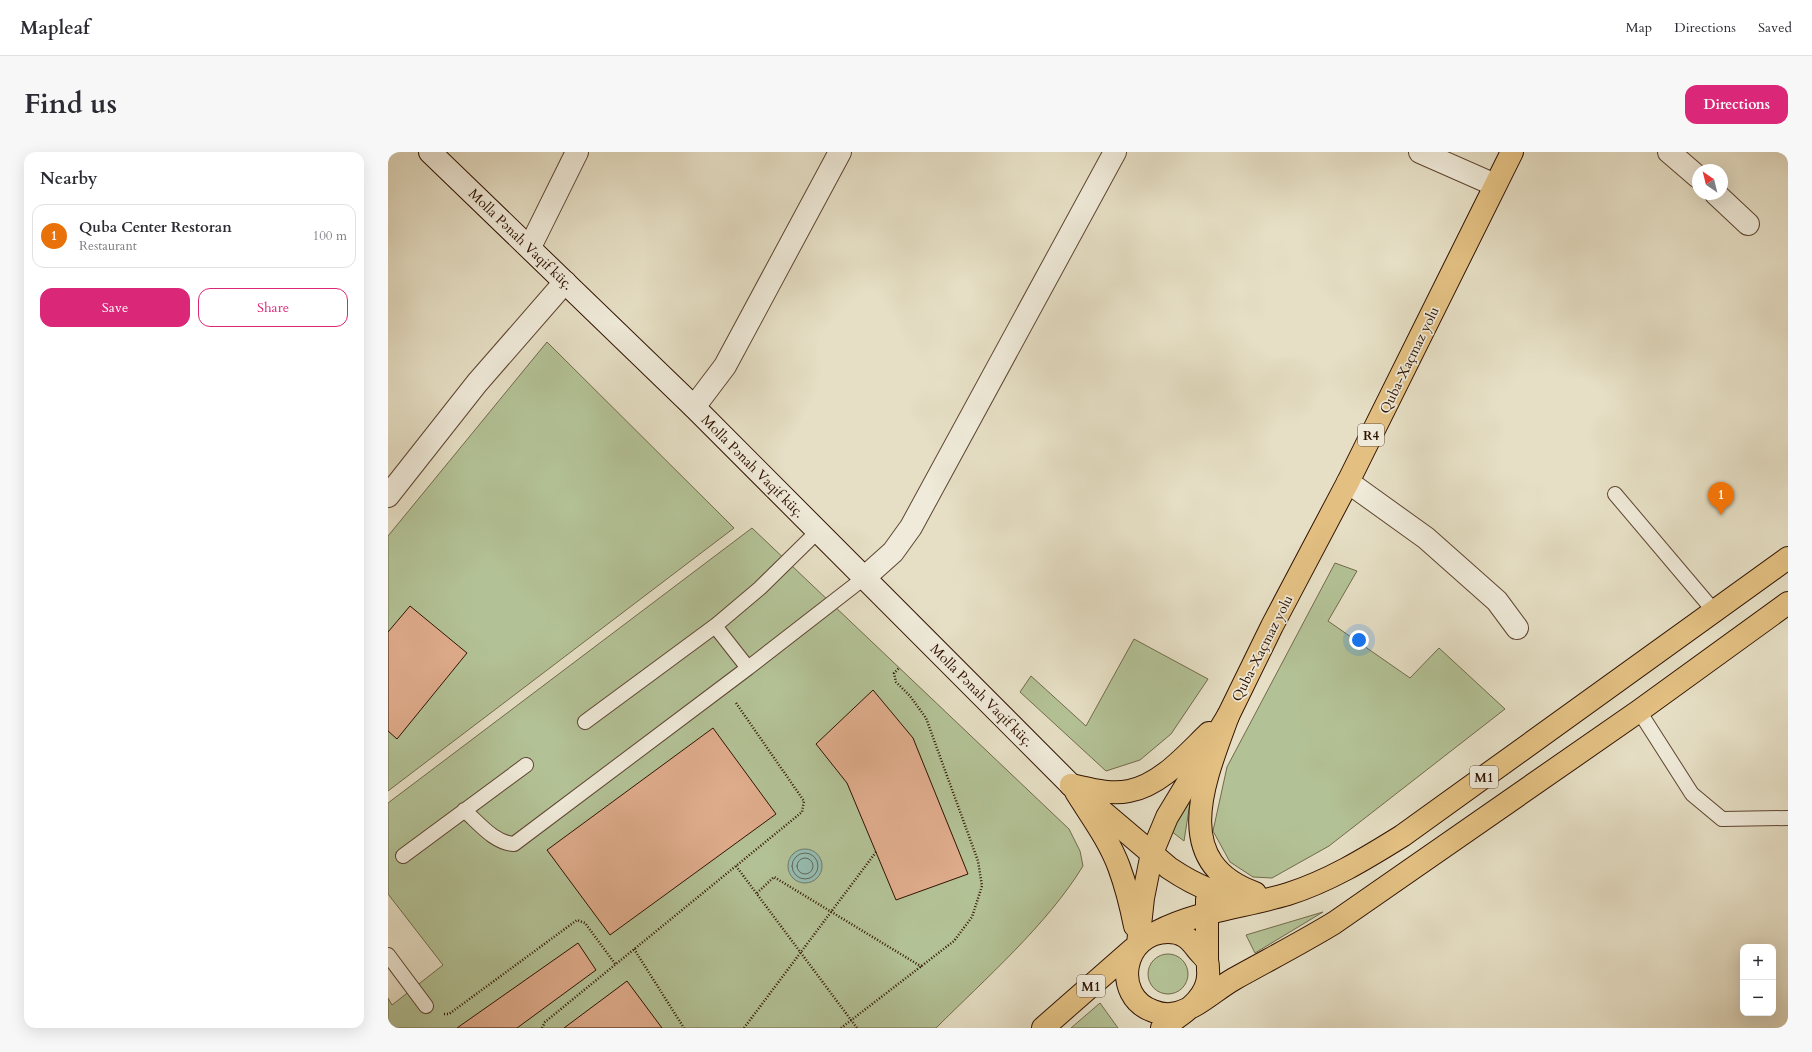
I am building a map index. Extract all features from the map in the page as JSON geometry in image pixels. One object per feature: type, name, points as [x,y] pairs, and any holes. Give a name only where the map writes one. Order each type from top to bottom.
[{"type":"main road","name":"Quba-Xaçmaz yolu","points":[[1228,716],[1272,626],[1348,482],[1512,152]]},
{"type":"main road","name":"M1","points":[[1043,1028],[1144,940],[1169,926],[1206,914],[1272,898],[1329,878],[1361,862],[1402,836],[1788,558]]},
{"type":"main road","name":"M1","points":[[1162,1028],[1192,1006],[1233,980],[1334,923],[1639,711],[1788,603]]},
{"type":"main road","points":[[1071,784],[1102,792],[1129,791],[1147,784],[1168,771],[1228,716]]},
{"type":"main road","points":[[1228,716],[1211,761],[1202,798],[1199,820],[1200,837],[1206,852],[1215,866],[1228,879],[1246,890],[1272,898]]},
{"type":"main road","points":[[1144,940],[1144,898],[1152,853],[1167,817],[1228,716]]},
{"type":"main road","points":[[1071,784],[1152,853],[1182,876],[1207,889],[1232,896],[1272,898]]},
{"type":"main road","points":[[1071,784],[1103,834],[1119,866],[1130,904],[1144,940]]},
{"type":"main road","points":[[1206,852],[1207,961],[1209,977],[1204,992],[1192,1006],[1176,1013],[1161,1014],[1146,1008],[1135,998],[1128,985],[1126,970],[1130,955],[1144,940],[1162,932],[1175,932],[1187,937],[1207,961]]},
{"type":"street","name":"Molla Pənah Vaqif küç.","points":[[430,152],[694,407],[1071,784]]},
{"type":"street","points":[[530,247],[577,152]]},
{"type":"street","points":[[694,407],[725,366],[840,152]]},
{"type":"street","points":[[864,578],[893,552],[912,527],[1115,152]]},
{"type":"street","points":[[1420,152],[1495,185]]},
{"type":"street","points":[[1669,152],[1692,172]]},
{"type":"street","points":[[1722,200],[1748,224]]},
{"type":"street","points":[[388,496],[477,383],[565,282]]},
{"type":"street","points":[[1348,482],[1426,538],[1497,601],[1517,628]]},
{"type":"lane","points":[[1615,494],[1714,612]]},
{"type":"lane","points":[[585,722],[715,626],[760,588],[818,532]]},
{"type":"lane","points":[[464,810],[496,838],[504,843],[514,844],[748,668],[864,578]]},
{"type":"lane","points":[[715,626],[748,668]]},
{"type":"lane","points":[[1639,711],[1692,794],[1722,819],[1788,818]]},
{"type":"lane","points":[[403,856],[526,765]]},
{"type":"lane","points":[[388,955],[426,1006]]},
{"type":"path","points":[[841,1028],[954,941],[972,917],[982,886],[978,861],[926,718],[896,682],[894,673],[899,668]]},
{"type":"path","points":[[542,1028],[545,1022],[802,812],[804,801],[724,686]]},
{"type":"path","points":[[744,1028],[830,911],[876,852]]},
{"type":"path","points":[[736,866],[857,1028]]},
{"type":"path","points":[[757,893],[774,878],[922,967]]},
{"type":"path","points":[[426,1006],[436,1015],[449,1014],[577,920],[585,923],[616,964]]},
{"type":"path","points":[[634,949],[684,1028]]},
{"type":"green space","points":[[547,342],[734,528],[388,791],[388,536]]},
{"type":"green space","points":[[752,528],[1069,829],[1080,851],[1083,866],[1068,888],[1034,930],[995,971],[936,1028],[388,1028],[388,998],[392,1005],[443,965],[388,894],[388,803]]},
{"type":"green space","points":[[1335,563],[1357,571],[1328,621],[1410,678],[1439,648],[1505,709],[1329,846],[1272,878],[1253,877],[1230,862],[1213,831],[1227,767]]},
{"type":"green space","points":[[1134,639],[1208,679],[1171,734],[1140,760],[1106,771],[1020,692],[1031,676],[1086,726]]},
{"type":"green space","points":[[1192,790],[1184,841],[1171,831]]},
{"type":"green space","points":[[1323,912],[1255,953],[1246,935]]},
{"type":"green space","points":[[1168,954],[1176,956],[1182,960],[1186,966],[1188,974],[1186,982],[1182,988],[1176,992],[1168,994],[1160,992],[1154,988],[1150,982],[1148,974],[1150,966],[1154,960],[1160,956]]},
{"type":"green space","points":[[1100,1003],[1118,1028],[1071,1028]]},
{"type":"water","points":[[802,849],[808,849],[812,850],[819,856],[822,866],[821,873],[815,880],[808,883],[802,883],[798,882],[791,876],[788,869],[788,863],[789,859],[795,852]]},
{"type":"building","points":[[410,606],[467,653],[397,739],[388,731],[388,632]]},
{"type":"building","points":[[873,690],[913,738],[968,874],[896,900],[847,783],[816,744]]},
{"type":"building","points":[[713,728],[776,814],[610,935],[547,850]]},
{"type":"building","points":[[578,943],[596,970],[517,1028],[457,1028]]},
{"type":"building","points":[[627,981],[662,1028],[564,1028]]},
{"type":"place","name":"Quba Center Restoran","points":[[1721,515]]}]
